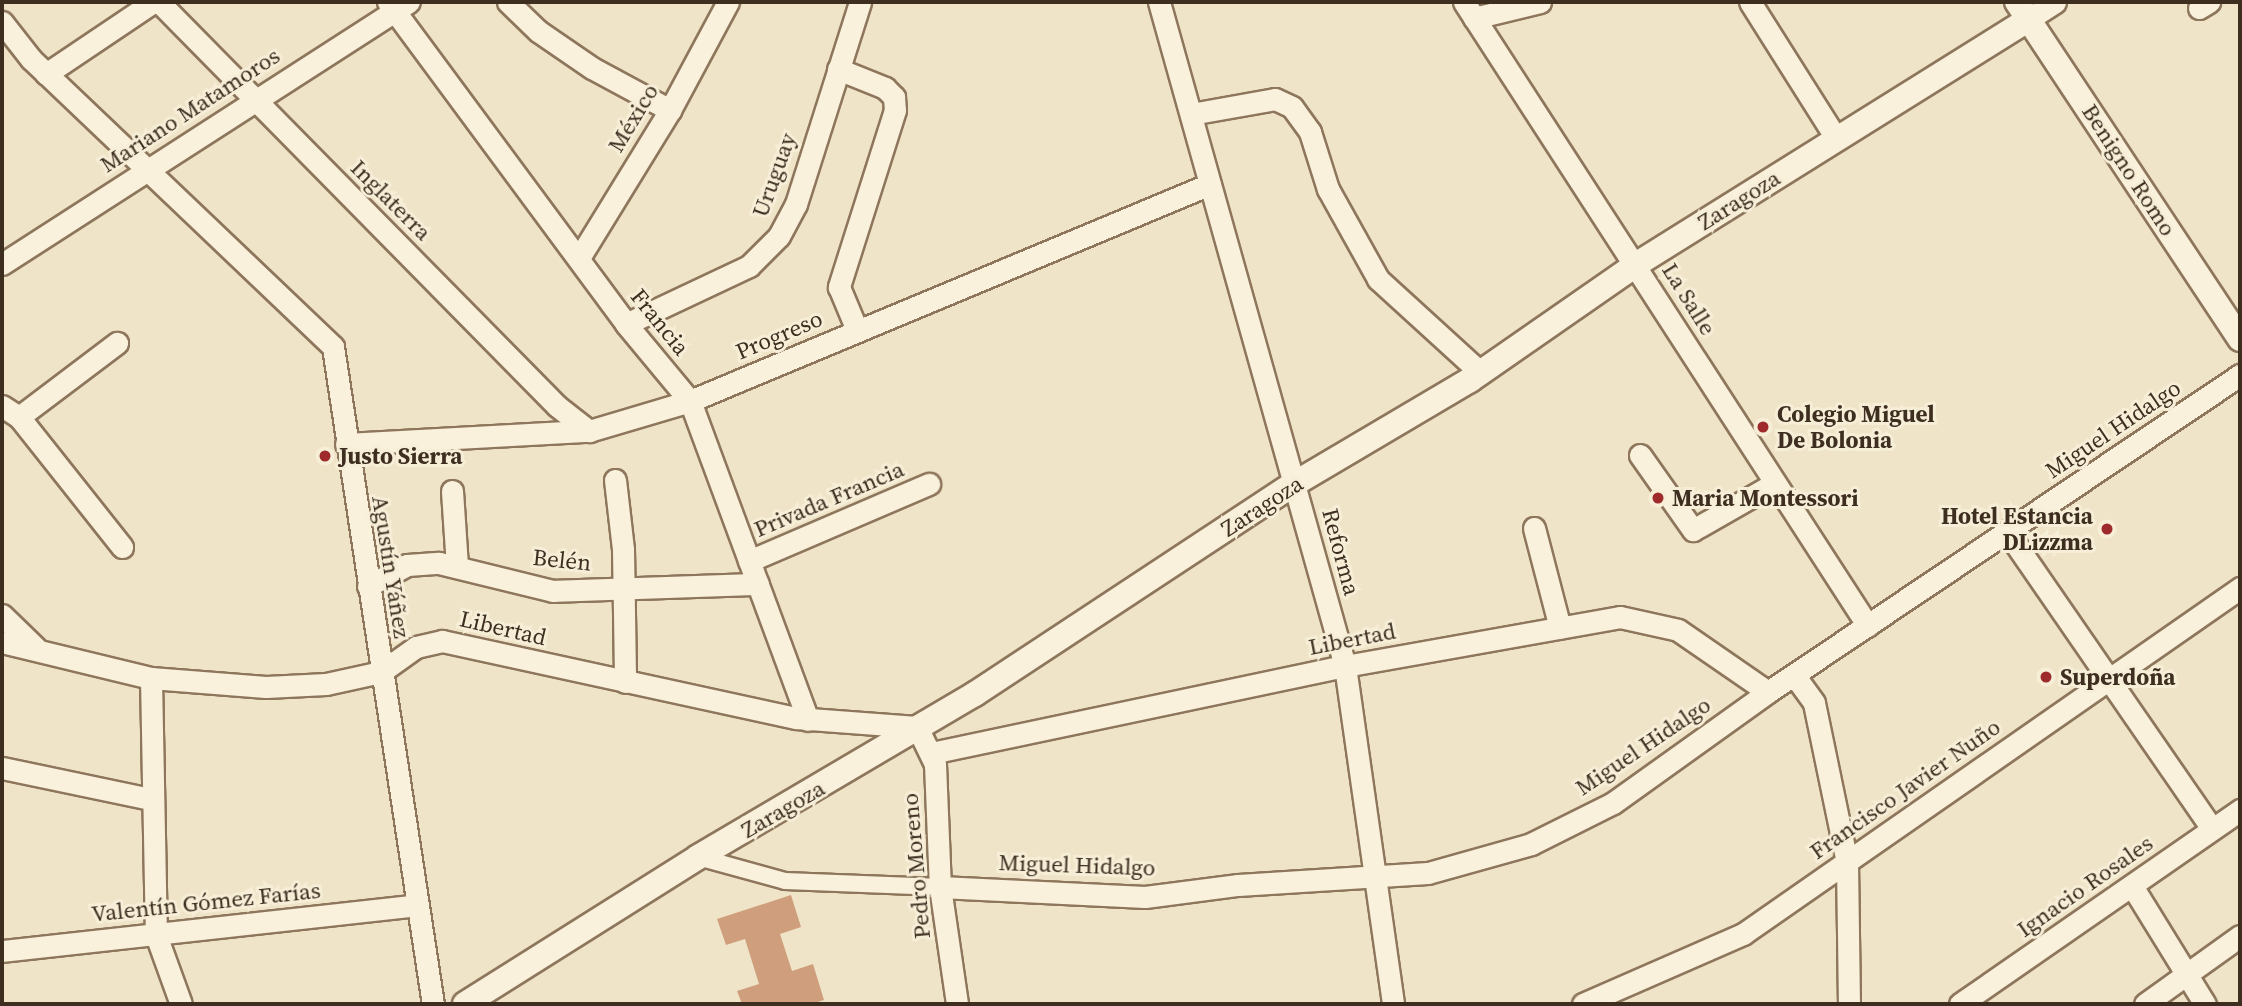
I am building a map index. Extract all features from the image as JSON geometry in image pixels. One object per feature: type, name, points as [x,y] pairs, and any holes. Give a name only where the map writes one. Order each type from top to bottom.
[{"type":"street","points":[[2,42],[38,66],[153,2]]},
{"type":"street","name":"Inglaterra","points":[[159,2],[557,406],[589,431]]},
{"type":"street","points":[[508,2],[538,31],[592,68],[670,110]]},
{"type":"street","name":"México","points":[[579,258],[670,110],[728,2]]},
{"type":"street","name":"Uruguay","points":[[626,324],[749,266],[779,236],[796,204],[860,2]]},
{"type":"street","name":"Reforma","points":[[1159,2],[1345,666],[1393,1004]]},
{"type":"street","points":[[1469,10],[1540,2]]},
{"type":"street","points":[[1750,2],[1836,138]]},
{"type":"street","name":"Zaragoza","points":[[465,1004],[698,857],[975,694],[1294,484],[1481,373],[1637,264],[1836,138],[2023,10],[2055,2]]},
{"type":"street","name":"Mariano Matamoros","points":[[2,264],[397,5]]},
{"type":"street","name":"Francia","points":[[397,5],[626,324],[690,401],[808,720]]},
{"type":"street","name":"La Salle","points":[[1469,10],[1637,264],[1772,485],[1868,626]]},
{"type":"street","name":"Benigno Romo","points":[[2023,10],[2240,338]]},
{"type":"street","name":"Agustín Yáñez","points":[[2,22],[38,66],[333,347],[433,1004]]},
{"type":"street","points":[[838,69],[885,89],[894,97],[895,110],[839,287],[857,330]]},
{"type":"street","points":[[1191,114],[1249,101],[1275,99],[1292,107],[1310,132],[1328,189],[1378,279],[1481,373]]},
{"type":"street","name":"Progreso","points":[[346,444],[589,431],[690,401],[1210,184]]},
{"type":"street","points":[[117,344],[10,411],[122,547]]},
{"type":"street","name":"Miguel Hidalgo","points":[[940,887],[1144,897],[1238,885],[1428,873],[1531,844],[1613,803],[1768,692],[2240,375]]},
{"type":"street","points":[[1640,455],[1693,530],[1772,485]]},
{"type":"street","points":[[615,480],[623,591],[625,682]]},
{"type":"street","name":"Privada Francia","points":[[750,561],[929,484]]},
{"type":"street","points":[[452,491],[457,567]]},
{"type":"street","points":[[1534,528],[1560,628]]},
{"type":"street","points":[[2007,533],[2106,681],[2212,830]]},
{"type":"street","name":"Belén","points":[[368,586],[407,565],[457,567],[553,591],[623,591],[758,584]]},
{"type":"street","name":"Francisco Javier Nuño","points":[[1583,1004],[1743,934],[2240,587]]},
{"type":"street","points":[[2,615],[36,648]]},
{"type":"street","name":"Libertad","points":[[930,754],[1345,666],[1620,617],[1678,630],[1768,692]]},
{"type":"street","name":"Libertad","points":[[2,642],[36,648],[150,678],[267,687],[326,684],[381,672],[416,647],[442,641],[808,720],[917,727]]},
{"type":"street","points":[[1794,675],[1814,703],[1847,862],[1849,1004]]},
{"type":"street","points":[[150,678],[156,935],[181,1004]]},
{"type":"street","name":"Pedro Moreno","points":[[917,727],[930,754],[940,887],[957,1004]]},
{"type":"street","points":[[2,768],[151,799]]},
{"type":"street","name":"Ignacio Rosales","points":[[1960,1004],[2240,810]]},
{"type":"street","points":[[698,857],[785,881],[940,887]]},
{"type":"street","points":[[2132,886],[2205,1004]]},
{"type":"street","name":"Valentín Gómez Farías","points":[[2,951],[416,905]]},
{"type":"street","points":[[2144,1004],[2240,936]]},
{"type":"building","points":[[791,895],[801,927],[780,934],[792,971],[813,964],[824,1000],[811,1004],[742,1004],[737,991],[759,984],[745,939],[726,945],[717,919]]},
{"type":"place","name":"Colegio Miguel De Bolonia","points":[[1763,427]]},
{"type":"place","name":"Justo Sierra","points":[[325,456]]},
{"type":"place","name":"Maria Montessori","points":[[1658,498]]},
{"type":"place","name":"Hotel Estancia DLizzma","points":[[2107,529]]},
{"type":"place","name":"Superdoña","points":[[2046,677]]}]
